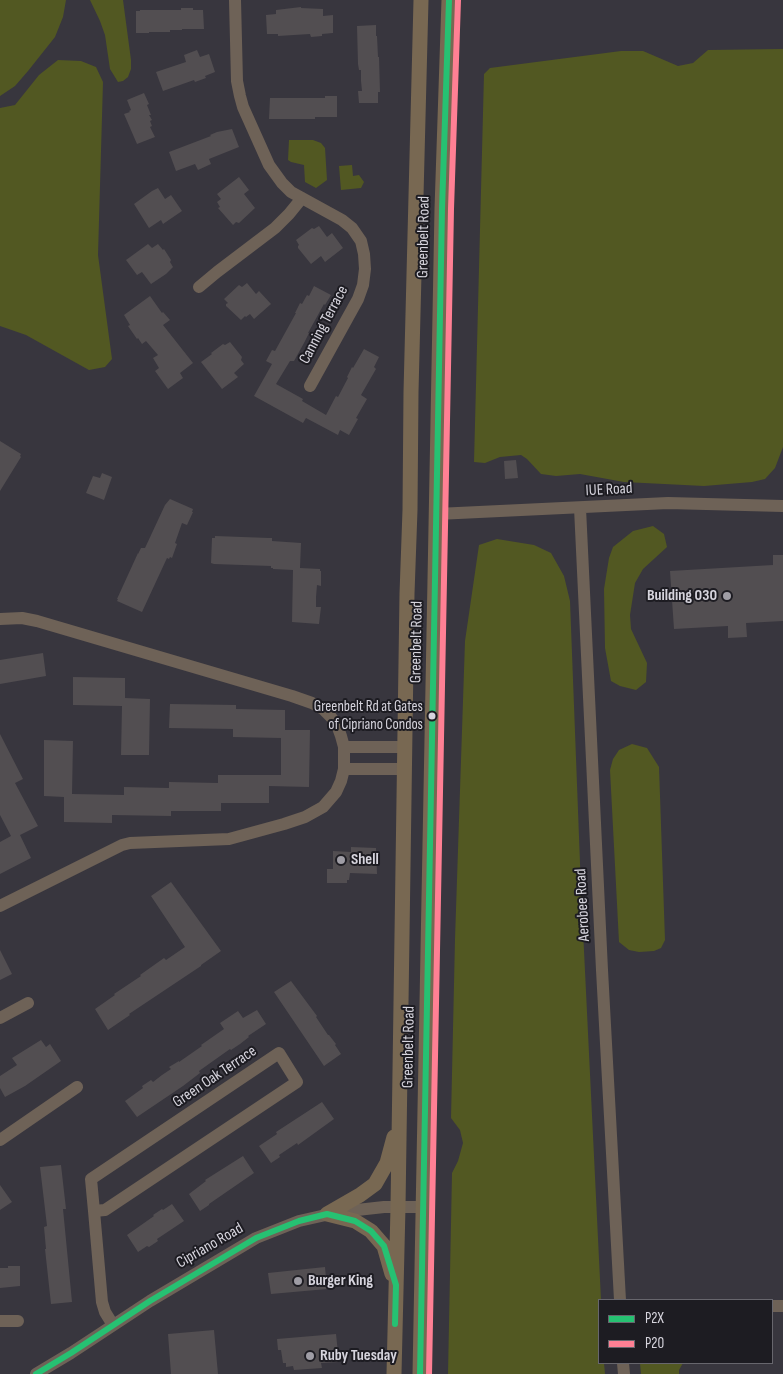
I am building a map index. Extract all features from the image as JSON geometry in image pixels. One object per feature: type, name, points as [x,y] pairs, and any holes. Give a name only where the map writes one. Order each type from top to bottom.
[{"type":"main road","name":"Greenbelt Road","points":[[394,1374],[400,1116],[411,392],[421,0]]},
{"type":"main road","name":"Greenbelt Road","points":[[420,1374],[442,209],[449,0]]},
{"type":"main road","points":[[327,1214],[375,1184],[387,1163],[400,1116]]},
{"type":"main road","points":[[327,1214],[355,1221],[371,1231],[384,1246],[396,1285]]},
{"type":"street","name":"Canning Terrace","points":[[235,0],[237,81],[243,107],[270,165],[282,183],[291,192],[342,220],[352,228],[361,241],[364,254],[365,269],[358,299],[310,386]]},
{"type":"street","points":[[199,288],[274,228],[290,214],[302,198]]},
{"type":"street","name":"IUE Road","points":[[437,514],[668,504],[783,506]]},
{"type":"street","name":"Aerobee Road","points":[[580,508],[602,980],[620,1299]]},
{"type":"street","points":[[0,619],[22,618],[37,621],[312,703],[323,709],[331,717],[341,736],[344,747],[344,769],[336,792],[323,807],[305,817],[229,839],[130,843],[122,845],[0,906]]},
{"type":"street","points":[[344,747],[405,747]]},
{"type":"street","points":[[344,769],[404,769]]},
{"type":"street","points":[[0,1018],[28,1003]]},
{"type":"street","name":"Green Oak Terrace","points":[[94,1211],[105,1210],[297,1082],[279,1054],[91,1179],[102,1302],[105,1312],[113,1325]]},
{"type":"street","points":[[0,1140],[77,1087]]},
{"type":"street","name":"Cipriano Road","points":[[36,1374],[150,1301],[256,1238],[299,1221],[327,1214],[384,1207],[423,1207]]},
{"type":"street","points":[[0,1321],[18,1320]]},
{"type":"green space","points":[[0,0],[66,0],[63,17],[55,37],[15,86],[0,96]]},
{"type":"green space","points":[[90,0],[123,0],[131,69],[128,77],[123,81],[118,82],[110,69],[105,35]]},
{"type":"green space","points":[[783,49],[783,447],[775,468],[765,479],[704,486],[624,482],[580,474],[556,476],[541,474],[521,455],[500,457],[485,463],[474,462],[484,74],[490,68],[621,51],[643,51],[678,66],[693,63],[708,50]]},
{"type":"green space","points":[[58,60],[81,61],[96,67],[103,82],[98,255],[112,359],[105,367],[89,370],[26,335],[0,326],[0,108],[15,105],[39,75]]},
{"type":"green space","points":[[289,140],[313,140],[321,143],[325,148],[327,180],[316,188],[305,182],[304,165],[288,160]]},
{"type":"green space","points":[[352,165],[353,176],[359,175],[364,182],[361,188],[341,190],[339,166]]},
{"type":"green space","points":[[653,526],[664,534],[667,547],[643,569],[635,583],[630,615],[631,629],[647,663],[646,682],[636,690],[620,686],[611,681],[605,648],[604,589],[609,558],[613,547],[633,531]]},
{"type":"green space","points":[[497,539],[534,545],[551,553],[564,576],[570,601],[581,889],[601,1299],[598,1299],[598,1364],[604,1364],[605,1374],[448,1374],[452,1173],[458,1161],[463,1143],[460,1130],[451,1118],[465,641],[479,545]]},
{"type":"green space","points":[[632,744],[647,748],[659,767],[665,940],[661,948],[654,951],[639,952],[629,950],[619,942],[610,770],[613,759],[619,750]]},
{"type":"green space","points":[[640,1364],[682,1364],[679,1374],[641,1374]]},
{"type":"building","points":[[301,7],[323,9],[323,16],[333,15],[333,33],[311,37],[310,34],[278,36],[278,34],[267,34],[266,15],[276,14],[276,10]]},
{"type":"building","points":[[181,8],[203,10],[204,29],[136,33],[136,11],[181,10]]},
{"type":"building","points":[[376,25],[380,92],[378,92],[378,103],[359,103],[358,91],[362,91],[361,70],[359,70],[358,64],[357,26]]},
{"type":"building","points":[[197,50],[200,57],[209,54],[215,72],[205,76],[206,78],[195,82],[194,80],[163,91],[156,72],[186,62],[184,55]]},
{"type":"building","points":[[144,93],[149,104],[147,105],[152,120],[150,121],[152,126],[150,127],[155,137],[137,144],[124,114],[131,110],[127,100]]},
{"type":"building","points":[[325,96],[337,96],[337,117],[269,119],[270,98],[325,98]]},
{"type":"building","points":[[232,129],[239,147],[209,159],[211,164],[198,170],[195,164],[176,171],[169,152],[217,132]]},
{"type":"building","points":[[239,177],[249,190],[244,194],[255,208],[239,223],[236,222],[233,225],[218,208],[220,207],[217,202],[221,199],[217,194]]},
{"type":"building","points":[[158,188],[165,199],[171,195],[182,211],[163,224],[161,220],[149,228],[134,204]]},
{"type":"building","points":[[319,226],[327,237],[332,233],[343,248],[325,262],[321,256],[311,264],[298,248],[299,245],[296,240],[312,228],[314,229]]},
{"type":"building","points":[[148,244],[152,248],[158,244],[164,249],[173,267],[151,284],[142,272],[137,275],[126,260]]},
{"type":"building","points":[[247,283],[256,294],[259,291],[271,304],[254,319],[250,314],[241,320],[226,306],[228,303],[224,299],[239,285],[242,287]]},
{"type":"building","points":[[314,286],[331,295],[324,304],[294,361],[290,361],[276,384],[326,415],[364,349],[379,357],[374,367],[376,369],[361,395],[367,399],[349,435],[340,430],[338,435],[306,418],[303,423],[254,396],[272,364],[266,361],[272,350],[275,351],[300,303],[302,304],[307,295],[309,296]]},
{"type":"building","points":[[150,296],[162,313],[170,320],[163,325],[193,363],[180,373],[183,378],[168,389],[155,371],[159,368],[153,358],[158,355],[146,341],[142,344],[137,339],[128,326],[130,325],[124,315]]},
{"type":"building","points":[[230,342],[242,357],[241,360],[244,364],[234,373],[238,377],[222,389],[201,362],[223,344],[225,345]]},
{"type":"building","points":[[0,441],[21,454],[21,457],[0,491]]},
{"type":"building","points":[[516,460],[518,478],[505,479],[504,461]]},
{"type":"building","points":[[102,473],[112,477],[104,500],[86,493],[93,476],[100,478]]},
{"type":"building","points":[[170,499],[193,509],[193,512],[187,525],[182,523],[172,558],[167,558],[142,612],[117,601],[117,599],[138,553],[141,548],[145,548],[165,505]]},
{"type":"building","points":[[215,536],[272,538],[272,541],[301,543],[300,568],[320,569],[321,571],[321,586],[317,585],[316,597],[316,607],[321,607],[319,624],[292,622],[293,570],[273,569],[271,566],[211,563],[212,538],[215,538]]},
{"type":"building","name":"Building 030","points":[[773,555],[783,555],[783,621],[746,623],[747,637],[728,638],[728,626],[674,629],[670,571],[773,565]]},
{"type":"building","points":[[43,653],[46,676],[0,684],[0,660]]},
{"type":"building","points":[[73,677],[125,678],[125,698],[150,699],[149,755],[121,755],[122,706],[73,705]]},
{"type":"building","points":[[170,704],[236,705],[236,709],[285,710],[285,730],[310,730],[309,787],[269,786],[269,803],[221,803],[221,811],[171,811],[171,816],[112,815],[112,823],[64,822],[64,797],[44,796],[44,740],[73,741],[72,794],[124,795],[124,787],[169,788],[169,782],[218,783],[218,775],[281,775],[281,738],[233,737],[233,729],[169,728]]},
{"type":"building","points":[[0,734],[23,779],[15,783],[38,826],[20,835],[31,858],[0,874],[0,842],[11,836],[0,815]]},
{"type":"building","points":[[351,847],[376,848],[377,874],[350,873],[347,883],[327,883],[327,869],[333,869],[333,851],[351,852]]},
{"type":"building","points":[[171,882],[221,951],[108,1030],[95,1009],[164,958],[166,960],[185,947],[151,896]]},
{"type":"building","points":[[0,950],[12,974],[0,980]]},
{"type":"building","points":[[291,981],[317,1016],[341,1054],[324,1066],[274,992]]},
{"type":"building","points":[[257,1010],[266,1024],[199,1071],[200,1073],[183,1086],[137,1117],[125,1101],[143,1088],[142,1086],[151,1080],[153,1082],[171,1069],[169,1067],[179,1062],[224,1029],[220,1023],[238,1011],[243,1018]]},
{"type":"building","points":[[41,1040],[46,1047],[50,1044],[61,1061],[25,1086],[5,1097],[0,1088],[0,1076],[17,1065],[12,1058]]},
{"type":"building","points":[[322,1102],[334,1119],[298,1145],[297,1143],[279,1155],[280,1157],[271,1163],[259,1146],[277,1134],[276,1132]]},
{"type":"building","points":[[243,1156],[254,1173],[200,1211],[189,1194],[205,1180]]},
{"type":"building","points":[[61,1165],[66,1209],[63,1209],[72,1302],[51,1304],[45,1249],[44,1227],[47,1226],[40,1167]]},
{"type":"building","points":[[0,1185],[12,1202],[0,1210]]},
{"type":"building","points":[[172,1204],[184,1221],[157,1239],[158,1241],[138,1252],[127,1235],[153,1215]]},
{"type":"building","points":[[8,1266],[20,1266],[20,1286],[0,1288],[0,1268],[8,1268]]},
{"type":"building","name":"Burger King","points":[[325,1267],[327,1289],[271,1294],[268,1273]]},
{"type":"building","points":[[214,1330],[218,1374],[171,1374],[168,1334]]},
{"type":"building","name":"Ruby Tuesday","points":[[336,1334],[339,1362],[321,1363],[322,1368],[294,1370],[293,1366],[286,1367],[286,1363],[283,1363],[281,1350],[278,1350],[277,1339]]},
{"type":"transit line","name":"P2X","points":[[420,1374],[442,209],[449,0]]},
{"type":"transit line","name":"P20","points":[[429,1374],[451,209],[458,0]]},
{"type":"transit line","name":"P2X","points":[[36,1374],[150,1301],[256,1238],[299,1221],[327,1214],[355,1221],[371,1231],[384,1246],[396,1285],[395,1324]]},
{"type":"place","name":"Building 030","points":[[727,596]]},
{"type":"place","name":"Greenbelt Rd at Gates of Cipriano Condos","points":[[432,716]]},
{"type":"place","name":"Shell","points":[[341,860]]},
{"type":"place","name":"Burger King","points":[[298,1281]]},
{"type":"place","name":"Ruby Tuesday","points":[[310,1356]]}]
